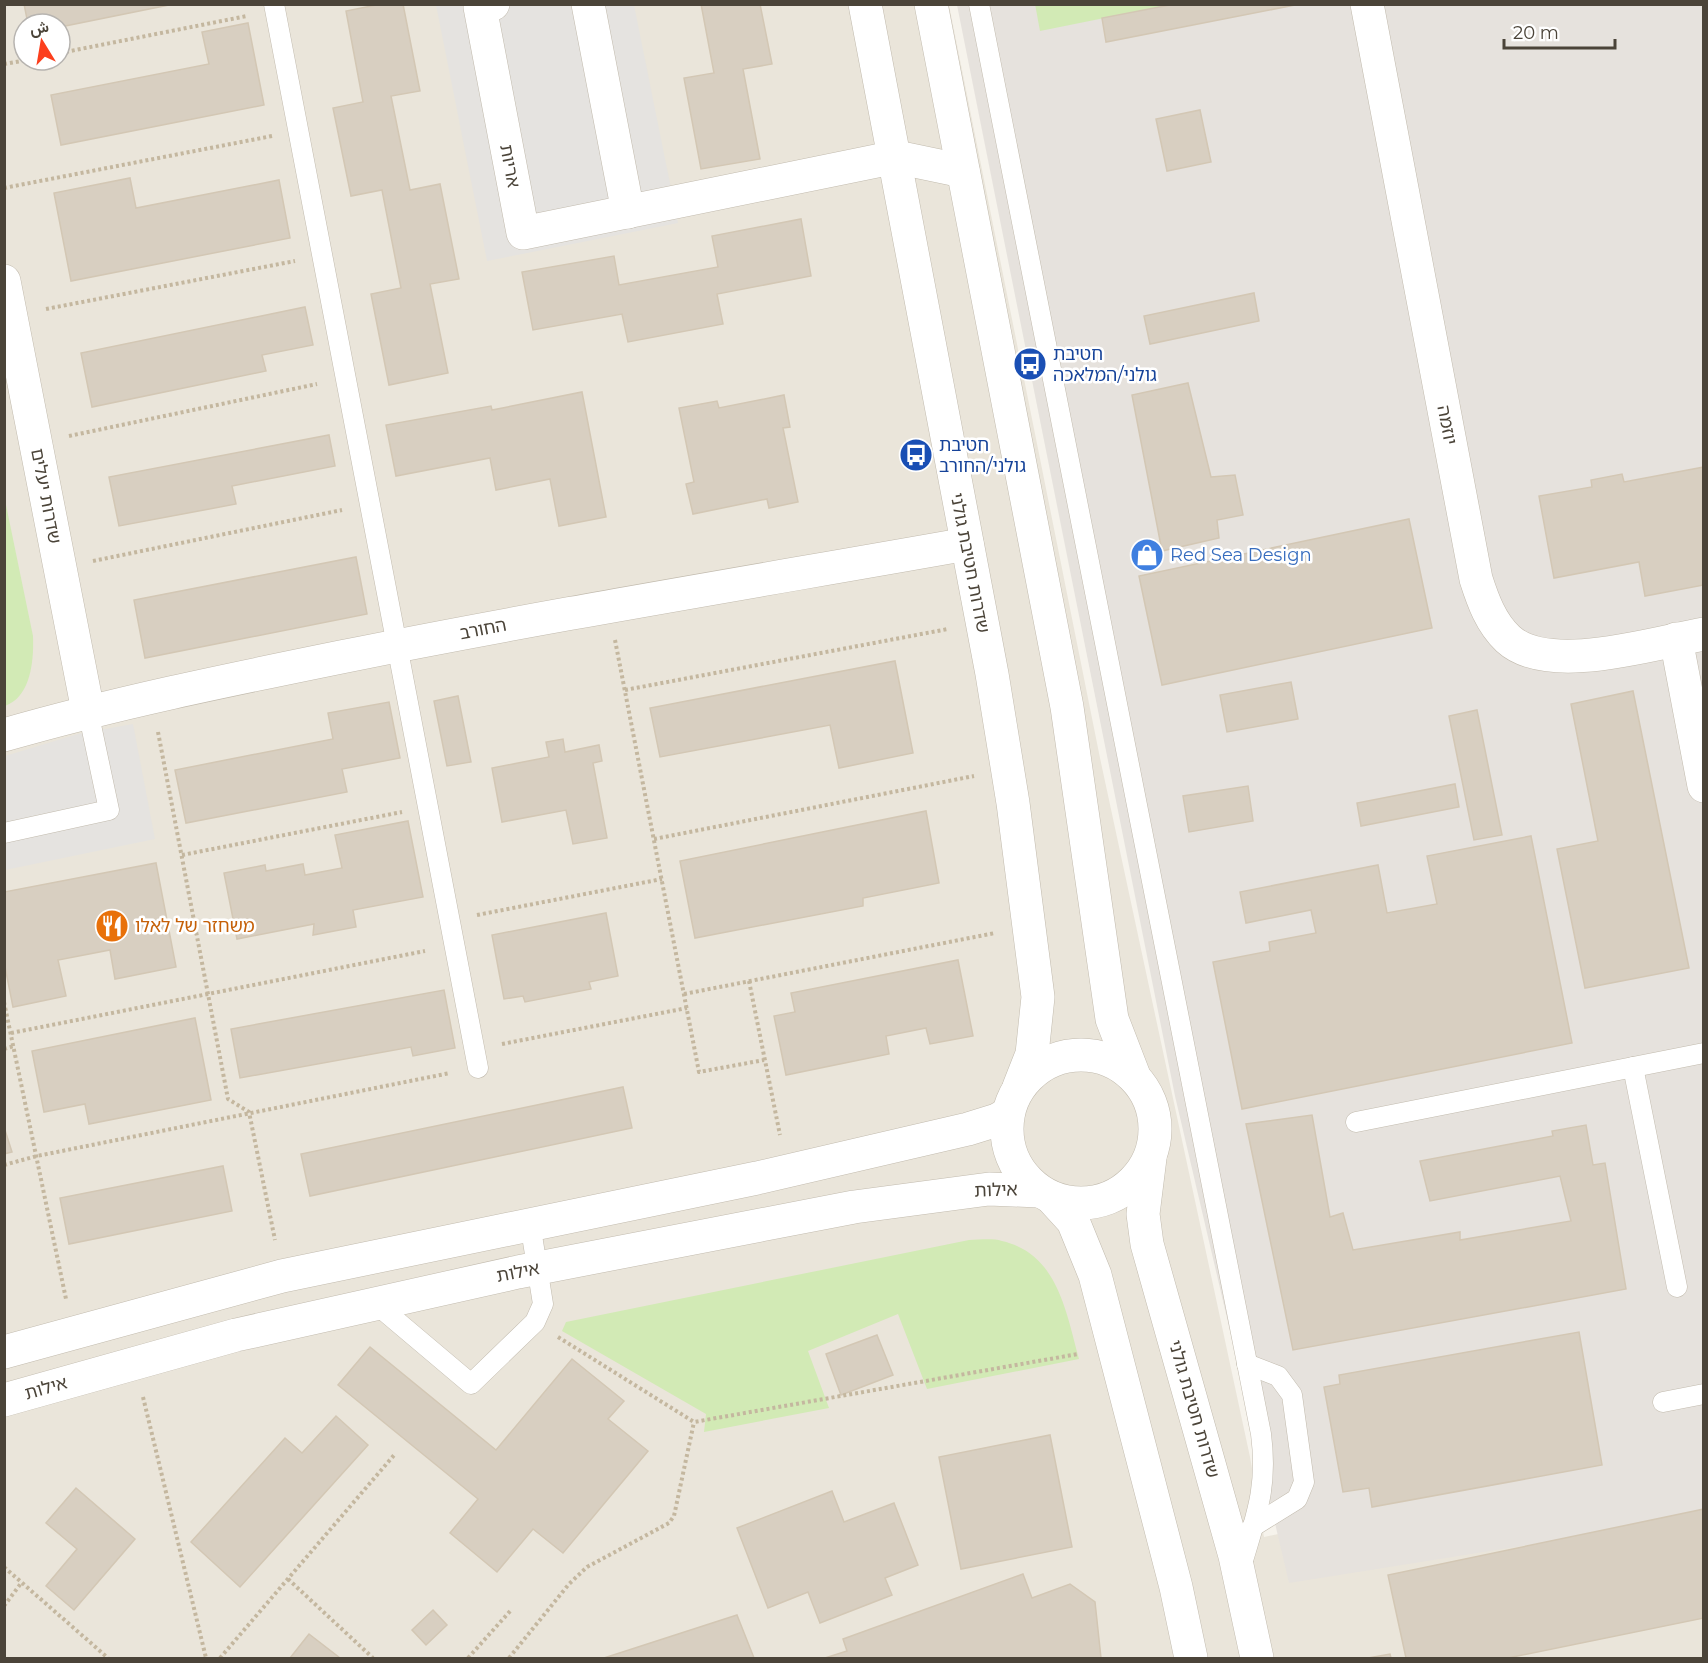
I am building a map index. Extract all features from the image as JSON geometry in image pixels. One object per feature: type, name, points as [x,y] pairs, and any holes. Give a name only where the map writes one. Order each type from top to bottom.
[{"type":"street","name":"אריות","points":[[493,4],[480,7],[523,233],[896,157],[963,171]]},
{"type":"street","points":[[588,4],[628,212]]},
{"type":"street","name":"שדרות חטיבת גולני","points":[[865,4],[896,157],[982,622],[1008,769],[1037,975],[1038,1012],[1032,1054],[1013,1101]]},
{"type":"street","points":[[932,4],[1067,707],[1112,1019],[1134,1076],[1147,1094],[1155,1115],[1154,1144],[1150,1158],[1134,1182],[1110,1198],[1080,1204],[1045,1194]]},
{"type":"street","name":"יוזמה","points":[[1367,4],[1476,579],[1485,604],[1508,639],[1523,650],[1540,655],[1578,657],[1690,636]]},
{"type":"street","name":"שדרות יעלים","points":[[4,281],[88,711]]},
{"type":"street","name":"החורב","points":[[4,735],[88,711],[397,646],[608,606],[967,544]]},
{"type":"street","points":[[1690,636],[1704,786]]},
{"type":"street","points":[[4,1352],[282,1276],[787,1171],[968,1129],[997,1120],[1039,1068],[1067,1056],[1082,1055],[1110,1061],[1134,1076]]},
{"type":"street","points":[[1013,1101],[1008,1143],[1012,1158],[1028,1182],[1045,1194],[1073,1221],[1085,1245],[1178,1594],[1191,1659]]},
{"type":"street","name":"שדרות חטיבת גולני","points":[[1150,1158],[1143,1214],[1147,1244],[1239,1573],[1257,1659]]},
{"type":"street","name":"אילות","points":[[4,1400],[236,1335],[536,1269],[864,1206],[988,1189],[1045,1194]]},
{"type":"lane","points":[[979,4],[1247,1364],[1265,1466],[1263,1490],[1239,1573]]},
{"type":"lane","points":[[274,8],[476,1058]]},
{"type":"lane","points":[[4,833],[109,810],[88,711]]},
{"type":"lane","points":[[1356,1122],[1704,1053]]},
{"type":"lane","points":[[1633,1067],[1677,1287]]},
{"type":"lane","points":[[375,1303],[471,1384],[535,1322],[543,1304],[530,1223]]},
{"type":"lane","points":[[1247,1364],[1278,1376],[1292,1395],[1304,1482],[1297,1499],[1252,1527]]},
{"type":"lane","points":[[1663,1402],[1704,1394]]},
{"type":"path","points":[[72,50],[274,8]]},
{"type":"path","points":[[4,188],[298,131]]},
{"type":"path","points":[[11,316],[322,256]]},
{"type":"path","points":[[36,443],[346,378]]},
{"type":"path","points":[[60,567],[370,504]]},
{"type":"path","points":[[608,606],[699,1072],[765,1060]]},
{"type":"path","points":[[625,690],[982,622]]},
{"type":"path","points":[[151,697],[228,1099],[249,1112],[282,1276]]},
{"type":"path","points":[[654,839],[1008,769]]},
{"type":"path","points":[[182,855],[428,807]]},
{"type":"path","points":[[450,920],[662,879]]},
{"type":"path","points":[[684,994],[1030,927]]},
{"type":"path","points":[[11,1034],[454,945]]},
{"type":"path","points":[[749,981],[787,1171]]},
{"type":"path","points":[[4,1002],[73,1332]]},
{"type":"path","points":[[4,1165],[37,1156],[249,1112],[687,1008]]},
{"type":"path","points":[[4,1049],[14,1046]]},
{"type":"path","points":[[535,1322],[694,1422],[1114,1347]]},
{"type":"path","points":[[135,1362],[206,1659]]},
{"type":"path","points":[[509,1659],[569,1584],[587,1567],[669,1523],[674,1516],[694,1422]]},
{"type":"path","points":[[220,1659],[395,1454]]},
{"type":"path","points":[[4,1567],[108,1659]]},
{"type":"path","points":[[288,1579],[374,1659]]},
{"type":"path","points":[[4,1606],[22,1582]]},
{"type":"path","points":[[468,1659],[512,1609]]},
{"type":"shaded area","points":[[5,5],[949,5],[1100,758],[1250,1457],[1264,1537],[1703,1445],[1703,1658],[5,1658]]},
{"type":"shaded area","points":[[436,5],[634,5],[678,223],[487,261]]},
{"type":"shaded area","points":[[957,5],[1703,5],[1703,1517],[1289,1583],[1175,1096]]},
{"type":"shaded area","points":[[133,724],[155,839],[5,870],[5,756],[78,734]]},
{"type":"green space","points":[[1035,4],[1169,5],[1040,31]]},
{"type":"green space","points":[[5,500],[33,636],[33,646],[26,686],[14,701],[5,706]]},
{"type":"green space","points":[[969,1240],[1002,1241],[1021,1248],[1036,1258],[1057,1287],[1079,1359],[927,1389],[898,1314],[808,1351],[829,1408],[704,1432],[706,1414],[562,1331],[566,1322]]},
{"type":"building","points":[[24,4],[174,4],[72,25],[72,12],[26,12]]},
{"type":"building","points":[[381,4],[403,4],[420,91],[391,96],[410,190],[440,184],[459,279],[430,284],[448,373],[389,385],[371,294],[401,288],[382,190],[351,196],[333,108],[363,102],[346,11]]},
{"type":"building","points":[[701,4],[760,4],[772,64],[743,69],[760,159],[701,169],[684,78],[714,73]]},
{"type":"building","points":[[1175,4],[1300,4],[1106,42],[1102,18]]},
{"type":"building","points":[[248,23],[264,105],[61,145],[51,95],[209,64],[202,32]]},
{"type":"building","points":[[1200,110],[1211,162],[1167,171],[1156,119]]},
{"type":"building","points":[[130,178],[136,208],[279,180],[290,238],[71,281],[54,193]]},
{"type":"building","points":[[801,219],[811,276],[717,294],[723,324],[628,342],[622,314],[533,330],[522,272],[614,256],[619,285],[718,267],[712,236]]},
{"type":"building","points":[[1254,293],[1259,321],[1150,344],[1144,316]]},
{"type":"building","points":[[305,307],[313,345],[262,355],[266,371],[92,407],[81,353]]},
{"type":"building","points":[[1188,383],[1211,477],[1235,475],[1243,515],[1217,520],[1219,538],[1162,551],[1132,395]]},
{"type":"building","points":[[582,392],[606,517],[559,526],[550,479],[496,490],[490,458],[396,476],[386,425],[491,406],[492,410]]},
{"type":"building","points":[[784,395],[790,427],[783,428],[798,502],[769,508],[767,499],[693,514],[686,484],[694,482],[679,408],[717,401],[719,408]]},
{"type":"building","points":[[329,435],[335,466],[232,486],[236,504],[119,526],[109,477]]},
{"type":"building","points":[[1704,467],[1704,585],[1645,596],[1639,562],[1554,578],[1539,496],[1592,487],[1591,480],[1622,474],[1624,482]]},
{"type":"building","points":[[1409,519],[1432,628],[1162,685],[1139,576]]},
{"type":"building","points":[[356,557],[367,614],[145,658],[134,600]]},
{"type":"building","points":[[895,661],[913,753],[839,768],[830,725],[660,757],[650,708]]},
{"type":"building","points":[[1291,682],[1298,719],[1227,732],[1220,695]]},
{"type":"building","points":[[1633,691],[1689,968],[1585,988],[1557,849],[1598,841],[1571,704]]},
{"type":"building","points":[[458,696],[471,762],[447,766],[434,701]]},
{"type":"building","points":[[389,702],[400,758],[342,769],[347,792],[186,823],[175,770],[333,739],[328,713]]},
{"type":"building","points":[[1477,710],[1502,835],[1474,840],[1449,716]]},
{"type":"building","points":[[563,739],[565,752],[599,745],[602,761],[593,763],[607,838],[573,844],[566,810],[502,822],[492,768],[549,757],[546,742]]},
{"type":"building","points":[[1455,784],[1459,807],[1361,826],[1357,803]]},
{"type":"building","points":[[1248,786],[1253,821],[1189,832],[1183,796]]},
{"type":"building","points":[[926,811],[939,883],[863,898],[863,906],[695,938],[680,861]]},
{"type":"building","points":[[408,821],[423,897],[353,910],[356,927],[313,935],[314,924],[237,939],[224,873],[265,865],[266,871],[303,864],[305,875],[342,868],[335,835]]},
{"type":"building","points":[[1531,836],[1572,1043],[1242,1109],[1213,962],[1270,951],[1269,942],[1316,933],[1311,910],[1246,923],[1240,892],[1378,865],[1387,913],[1437,904],[1427,856]]},
{"type":"building","points":[[156,863],[176,967],[115,979],[110,950],[58,960],[66,996],[13,1007],[4,962],[4,892]]},
{"type":"building","points":[[606,913],[618,976],[589,982],[591,989],[525,1002],[523,996],[504,999],[492,935]]},
{"type":"building","points":[[958,960],[973,1036],[930,1044],[926,1028],[886,1036],[889,1054],[786,1075],[774,1016],[795,1012],[791,993]]},
{"type":"building","points":[[444,990],[455,1048],[413,1056],[411,1047],[240,1078],[231,1029]]},
{"type":"building","points":[[195,1018],[211,1100],[89,1124],[85,1104],[44,1112],[32,1051]]},
{"type":"building","points":[[623,1087],[632,1128],[310,1196],[301,1154]]},
{"type":"building","points":[[1312,1115],[1330,1217],[1343,1213],[1353,1250],[1460,1232],[1460,1240],[1571,1221],[1560,1176],[1430,1201],[1420,1161],[1553,1136],[1552,1131],[1586,1125],[1593,1165],[1605,1163],[1626,1289],[1293,1350],[1246,1124]]},
{"type":"building","points":[[4,1127],[12,1152],[4,1154]]},
{"type":"building","points":[[223,1166],[232,1211],[69,1244],[60,1198]]},
{"type":"building","points":[[1579,1332],[1602,1465],[1372,1507],[1369,1488],[1343,1492],[1324,1387],[1340,1384],[1339,1375]]},
{"type":"building","points":[[877,1335],[893,1375],[841,1395],[826,1354]]},
{"type":"building","points":[[370,1347],[496,1450],[572,1359],[624,1401],[608,1419],[648,1451],[563,1553],[533,1529],[497,1572],[450,1533],[478,1499],[338,1385]]},
{"type":"building","points":[[336,1416],[368,1445],[240,1587],[191,1542],[285,1438],[302,1453]]},
{"type":"building","points":[[1050,1435],[1072,1547],[961,1569],[939,1457]]},
{"type":"building","points":[[76,1488],[135,1539],[74,1610],[46,1586],[77,1549],[46,1523]]},
{"type":"building","points":[[832,1491],[844,1522],[894,1503],[918,1565],[885,1578],[892,1595],[820,1623],[808,1592],[768,1608],[737,1528]]},
{"type":"building","points":[[1704,1509],[1704,1618],[1508,1658],[1406,1658],[1388,1575]]},
{"type":"building","points":[[1023,1574],[1032,1598],[1070,1584],[1095,1602],[1101,1658],[825,1658],[847,1651],[843,1639]]},
{"type":"building","points":[[433,1610],[447,1625],[426,1645],[412,1630]]},
{"type":"building","points":[[737,1615],[754,1658],[604,1658]]},
{"type":"building","points":[[309,1634],[340,1658],[290,1658]]},
{"type":"building","points":[[1390,1654],[1391,1658],[1368,1658]]},
{"type":"place","name":"חטיבת גולני/המלאכה","points":[[1030,364]]},
{"type":"place","name":"חטיבת גולני/החורב","points":[[916,455]]},
{"type":"place","name":"Red Sea Design","points":[[1147,555]]},
{"type":"place","name":"משחזר של לאלו","points":[[112,926]]}]
